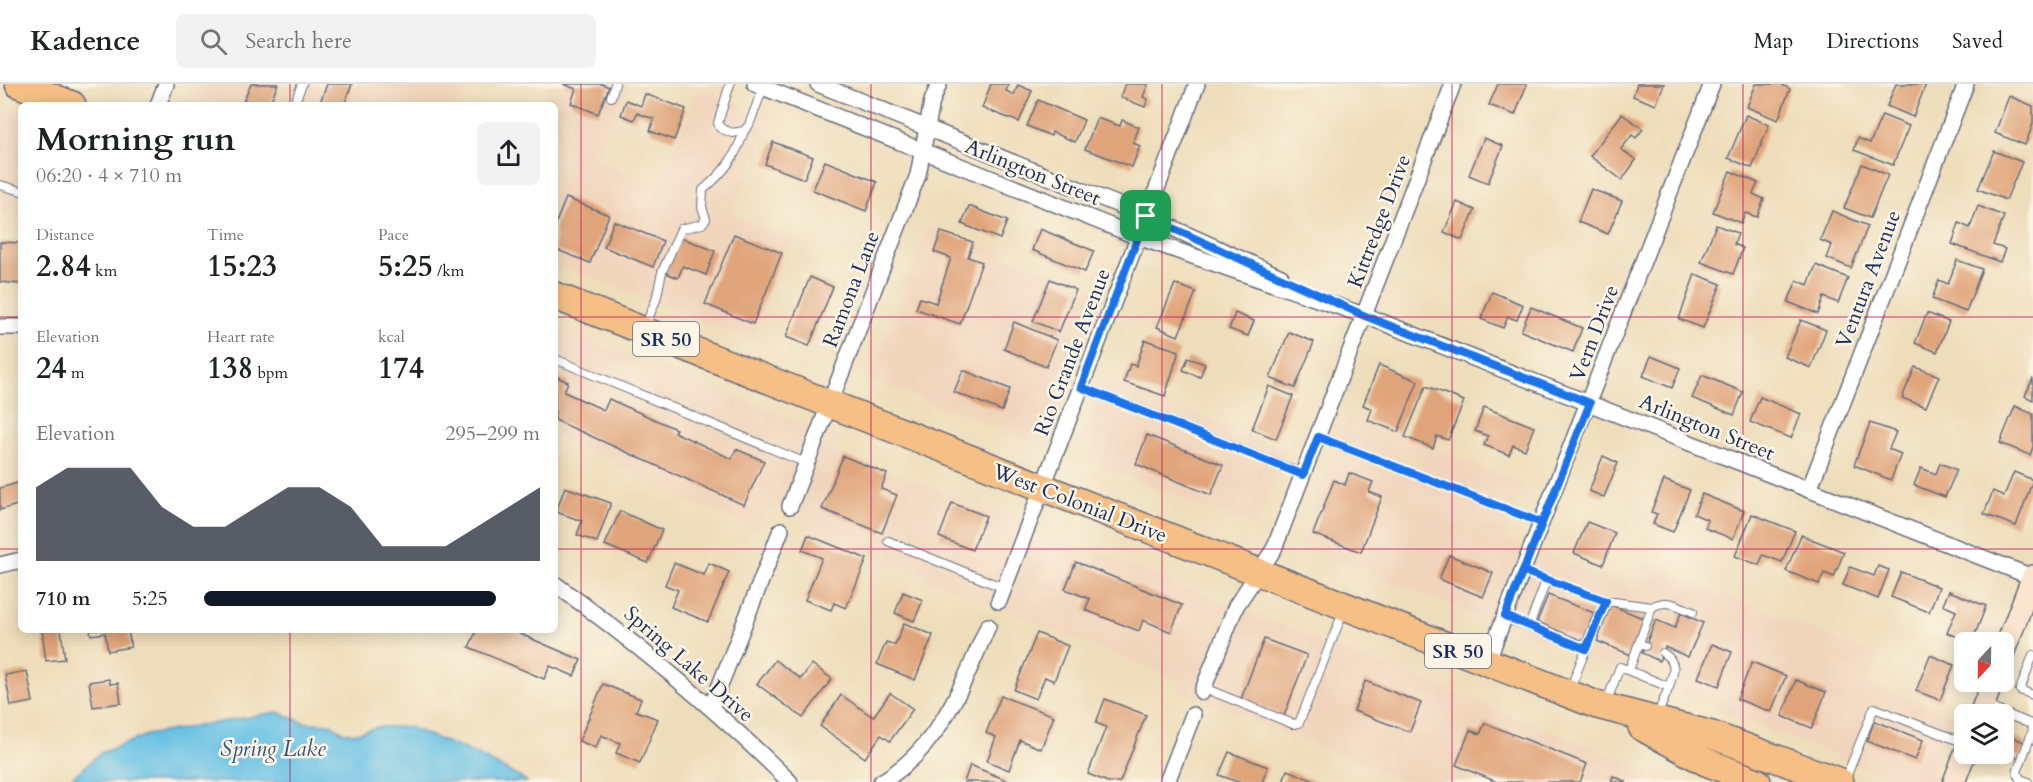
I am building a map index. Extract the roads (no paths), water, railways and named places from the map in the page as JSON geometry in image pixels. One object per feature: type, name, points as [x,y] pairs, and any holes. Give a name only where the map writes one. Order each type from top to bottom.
[{"type":"highway","points":[[18,84],[64,102]]},
{"type":"highway","name":"West Colonial Drive","points":[[558,297],[1042,489],[1606,708],[1712,735],[1840,782]]},
{"type":"highway","name":"West Colonial Drive","points":[[1606,708],[1706,762],[1756,782]]},
{"type":"street","points":[[159,102],[166,84]]},
{"type":"street","name":"Arlington Street","points":[[818,84],[1146,216],[1365,316]]},
{"type":"street","name":"Ramona Lane","points":[[790,506],[918,175],[932,100],[939,84]]},
{"type":"street","name":"Rio Grande Avenue","points":[[1001,595],[1197,84]]},
{"type":"street","name":"Kittredge Drive","points":[[1203,690],[1236,606],[1274,549],[1453,84]]},
{"type":"street","name":"Vern Drive","points":[[1486,662],[1590,403],[1712,84]]},
{"type":"street","name":"Ventura Avenue","points":[[1809,490],[1966,84]]},
{"type":"street","name":"Arlington Street","points":[[759,86],[1138,237],[1365,316],[2033,576]]},
{"type":"street","points":[[0,327],[18,327]]},
{"type":"street","points":[[711,708],[781,530]]},
{"type":"street","points":[[0,565],[18,561]]},
{"type":"street","points":[[2011,632],[2033,576]]},
{"type":"street","name":"Spring Lake Drive","points":[[558,586],[615,627],[711,708],[790,782]]},
{"type":"street","points":[[881,782],[896,774],[941,725],[956,699],[988,626]]},
{"type":"street","points":[[1167,782],[1193,715]]},
{"type":"street","points":[[1954,782],[1961,764]]},
{"type":"lane","points":[[295,102],[302,84]]},
{"type":"lane","points":[[611,97],[615,84]]},
{"type":"lane","points":[[730,84],[718,123],[720,128],[732,133],[744,131]]},
{"type":"lane","points":[[643,330],[656,300],[662,272],[681,229],[702,224],[706,219],[702,207],[703,190],[723,173],[737,153],[744,131],[749,125],[759,86]]},
{"type":"lane","points":[[0,185],[18,190]]},
{"type":"lane","points":[[558,360],[806,463]]},
{"type":"lane","points":[[1081,387],[1303,475]]},
{"type":"lane","points":[[1318,437],[1542,523]]},
{"type":"lane","points":[[888,541],[1001,595]]},
{"type":"lane","points":[[1523,571],[1606,601],[1652,607],[1661,602],[1668,602],[1693,612]]},
{"type":"lane","points":[[1529,626],[1546,581]]},
{"type":"lane","points":[[1569,694],[1606,601]]},
{"type":"lane","points":[[1203,690],[1293,724],[1299,723],[1346,606]]},
{"type":"lane","points":[[1629,670],[1642,644],[1652,607]]},
{"type":"lane","points":[[1505,616],[1586,649]]},
{"type":"lane","points":[[1655,720],[1669,687],[1674,666],[1671,659],[1663,653]]},
{"type":"lane","points":[[2033,655],[2020,690],[2033,695]]},
{"type":"lane","points":[[1606,708],[1620,667],[1669,687]]},
{"type":"lane","points":[[1844,782],[1874,708],[1954,738]]},
{"type":"lane","points":[[2014,719],[2031,724],[2033,730],[2017,772],[2020,778],[2028,782]]},
{"type":"water","name":"Spring Lake","points":[[277,712],[305,723],[331,724],[341,731],[354,734],[377,727],[408,727],[476,754],[528,782],[67,782],[101,753],[147,735]]}]
